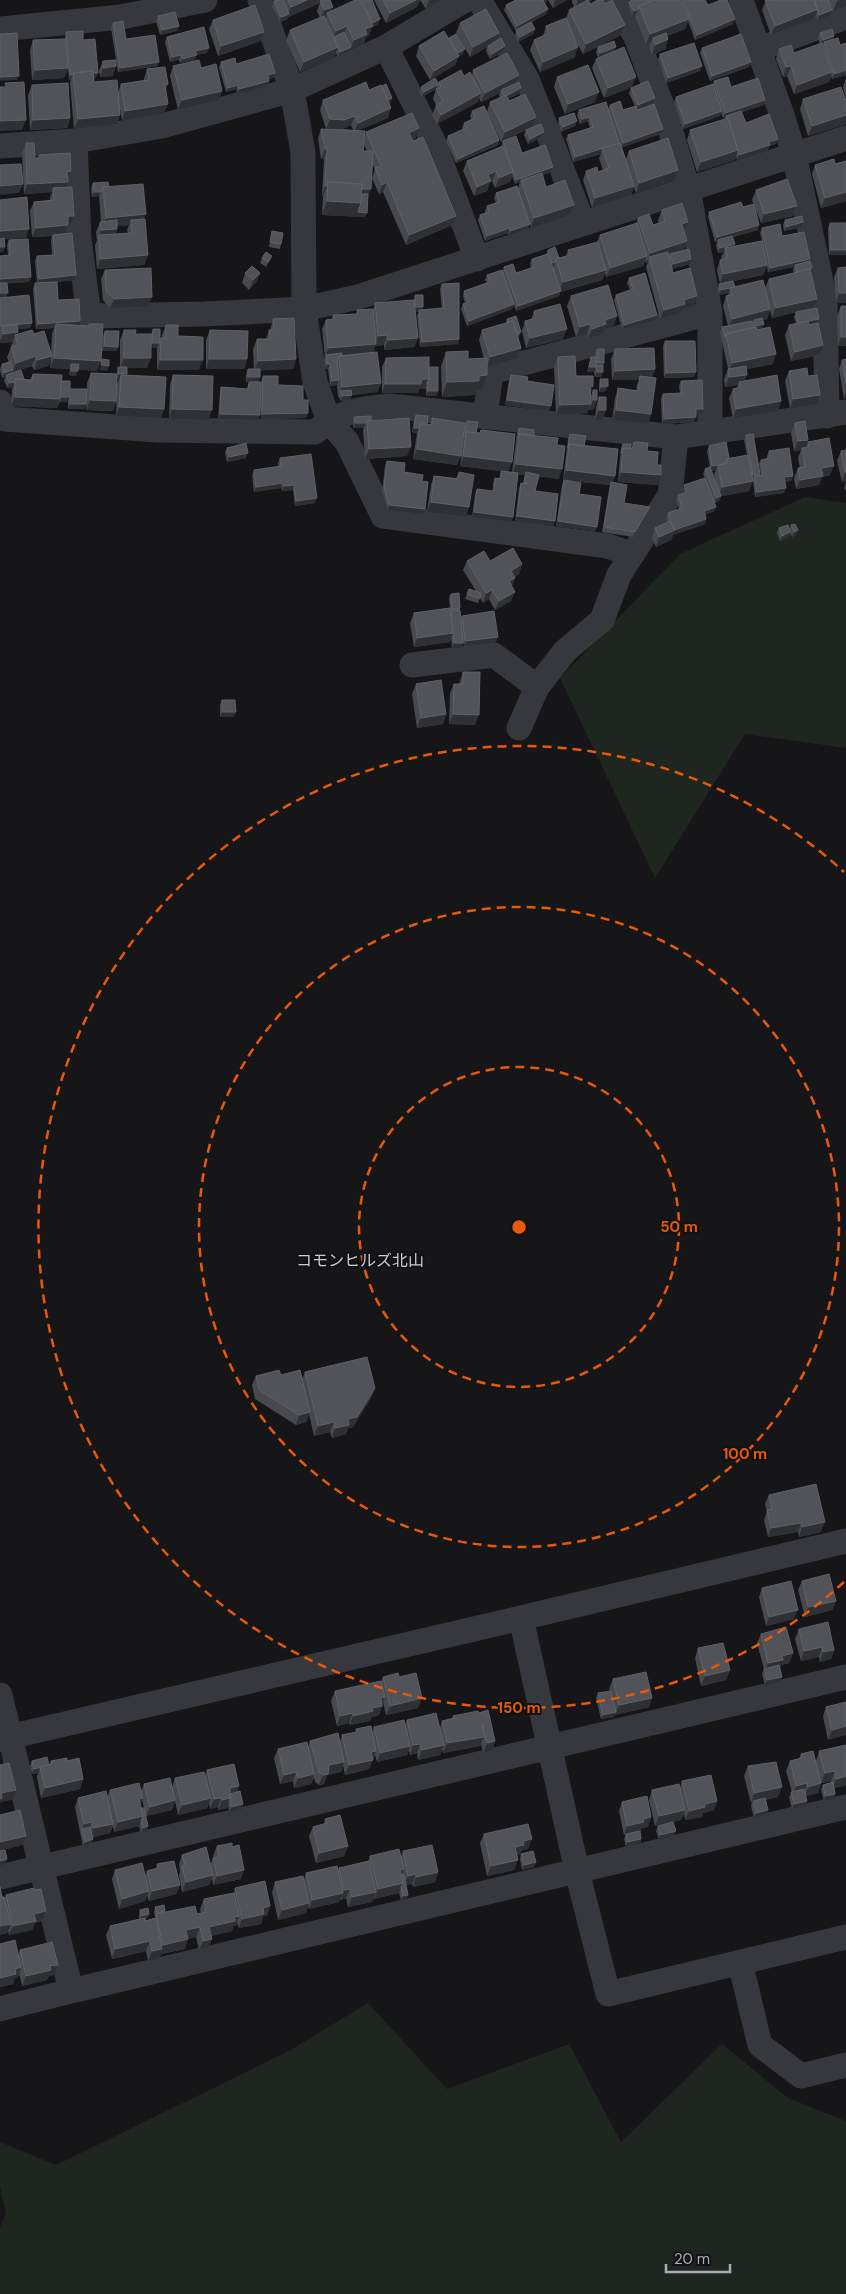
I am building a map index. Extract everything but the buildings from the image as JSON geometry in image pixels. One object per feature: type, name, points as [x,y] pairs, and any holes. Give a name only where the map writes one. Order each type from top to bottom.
[{"type":"street","points":[[0,29],[120,17],[205,0]]},
{"type":"street","points":[[260,0],[292,90],[303,152],[304,309],[315,382],[329,421],[347,442],[383,516],[608,546],[630,554]]},
{"type":"street","points":[[0,146],[75,142],[162,126],[292,90],[386,47],[465,0]]},
{"type":"street","points":[[479,0],[527,79],[583,224]]},
{"type":"street","points":[[615,0],[636,37],[657,91],[688,189],[710,313],[710,433]]},
{"type":"street","points":[[0,402],[6,419],[158,430],[315,432],[329,421],[349,411],[389,406],[676,437],[837,414],[825,300],[794,154],[759,49],[740,0]]},
{"type":"street","points":[[759,49],[846,17]]},
{"type":"street","points":[[386,47],[434,143],[478,259]]},
{"type":"street","points":[[75,142],[79,239],[89,316],[204,314],[304,309],[358,298],[846,138]]},
{"type":"street","points":[[485,416],[491,372],[710,313]]},
{"type":"street","points":[[518,728],[537,687],[565,651],[602,620],[619,575],[630,554],[670,495],[676,437]]},
{"type":"street","points":[[412,665],[494,655],[537,687]]},
{"type":"street","points":[[5,1738],[846,1541]]},
{"type":"street","points":[[521,1618],[549,1746],[608,1994],[846,1937]]},
{"type":"street","points":[[0,1877],[846,1677]]},
{"type":"street","points":[[0,1695],[5,1738],[42,1867],[71,1991]]},
{"type":"street","points":[[0,2009],[846,1807]]},
{"type":"street","points":[[740,1962],[760,2044],[801,2076],[846,2065]]},
{"type":"shaded area","points":[[805,497],[846,503],[846,748],[745,734],[655,878],[560,678],[680,554]]},
{"type":"shaded area","points":[[368,2003],[447,2089],[569,2044],[621,2142],[722,2044],[788,2098],[846,2121],[846,2294],[0,2294],[0,2227],[6,2214],[0,2187],[0,2142],[56,2165],[289,2051]]},
{"type":"district","name":"コモンヒルズ北山","points":[[360,1260]]}]
